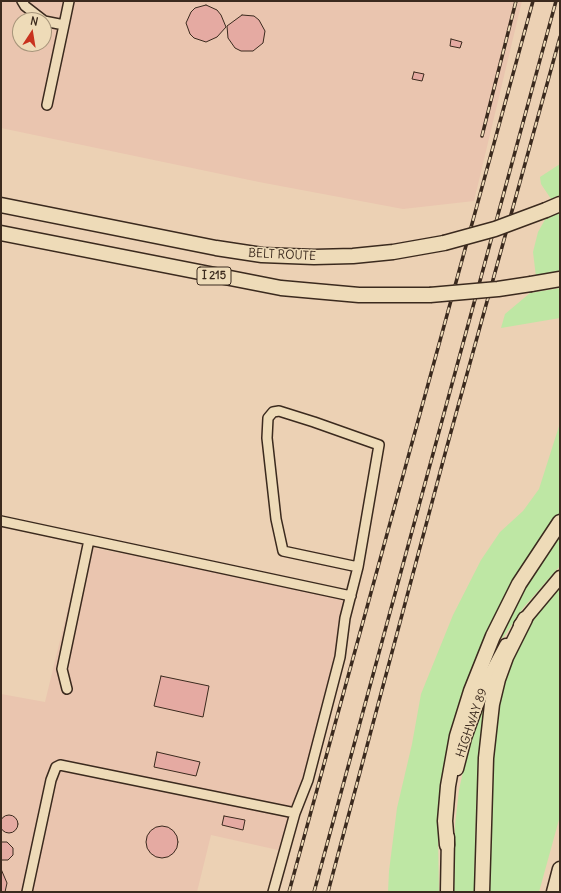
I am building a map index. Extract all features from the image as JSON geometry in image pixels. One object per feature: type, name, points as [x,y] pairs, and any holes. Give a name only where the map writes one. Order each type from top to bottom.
[{"type":"highway","name":"BELT ROUTE","points":[[1,205],[216,248],[262,255],[314,257],[353,256],[393,252],[444,243],[501,227],[560,204]]},
{"type":"highway","name":"I 215","points":[[1,233],[281,288],[359,295],[430,295],[492,290],[560,279]]},
{"type":"highway","points":[[447,845],[445,821],[448,786],[457,736],[471,691],[493,636],[519,584],[560,522]]},
{"type":"highway","points":[[482,892],[486,758],[492,704],[498,679],[506,656],[525,619]]},
{"type":"highway","points":[[554,892],[560,869]]},
{"type":"main road","name":"HIGHWAY 89","points":[[447,892],[447,845],[458,767],[470,722],[493,668],[514,632],[560,577]]},
{"type":"lane","points":[[22,1],[25,6],[33,12]]},
{"type":"lane","points":[[47,105],[69,1]]},
{"type":"lane","points":[[52,22],[64,25]]},
{"type":"lane","points":[[273,892],[295,813],[308,780],[340,657],[345,618],[358,568],[379,446],[314,422],[279,411],[272,412],[268,418],[267,438],[276,519],[283,551],[358,568]]},
{"type":"lane","points":[[1,521],[351,596]]},
{"type":"lane","points":[[67,689],[62,669],[89,540]]},
{"type":"lane","points":[[27,892],[51,780],[56,767],[60,765],[295,813]]},
{"type":"shaded area","points":[[1,1],[522,1],[474,201],[403,209],[259,182],[1,128]]},
{"type":"shaded area","points":[[83,546],[355,598],[343,651],[287,852],[211,835],[197,892],[1,892],[1,694],[45,702]]},
{"type":"green space","points":[[560,164],[560,195],[551,199],[541,184],[540,177]]},
{"type":"green space","points":[[560,211],[560,272],[536,277],[533,252],[538,232],[547,216]]},
{"type":"green space","points":[[560,288],[560,318],[501,328],[505,314],[530,293]]},
{"type":"green space","points":[[560,423],[560,512],[524,565],[441,798],[438,835],[439,892],[388,892],[389,871],[397,808],[412,744],[421,694],[453,615],[481,560],[500,532],[523,511],[539,489]]},
{"type":"green space","points":[[560,529],[560,566],[523,608],[503,638],[499,636],[507,616]]},
{"type":"green space","points":[[560,588],[560,816],[539,892],[488,892],[490,783],[495,709],[507,666],[536,616]]},
{"type":"green space","points":[[486,693],[476,807],[474,892],[454,892],[455,825],[459,790],[472,730]]},
{"type":"building","points":[[206,5],[217,10],[226,27],[217,37],[206,42],[194,38],[190,34],[186,23],[191,12],[195,8]]},
{"type":"building","points":[[242,15],[254,16],[259,20],[265,31],[263,43],[253,51],[241,51],[235,48],[228,38],[227,26]]},
{"type":"building","points":[[451,39],[462,42],[460,48],[450,46]]},
{"type":"building","points":[[414,72],[424,74],[422,81],[412,79]]},
{"type":"building","points":[[161,676],[209,686],[203,717],[154,706]]},
{"type":"building","points":[[157,752],[200,762],[196,776],[154,767]]},
{"type":"building","points":[[9,815],[15,818],[18,824],[15,830],[9,833],[3,830],[0,824],[3,818]]},
{"type":"building","points":[[224,816],[245,820],[243,830],[222,825]]},
{"type":"building","points":[[159,826],[165,826],[175,833],[178,842],[177,848],[171,855],[165,858],[159,858],[149,851],[146,845],[146,839],[153,829]]},
{"type":"building","points":[[1,842],[7,842],[13,848],[13,855],[8,860],[1,860]]},
{"type":"building","points":[[1,869],[7,883],[5,892],[1,892]]},
{"type":"railway","points":[[482,136],[516,1]]},
{"type":"railway","points":[[289,892],[533,1]]},
{"type":"railway","points":[[314,892],[556,1]]},
{"type":"railway","points":[[328,892],[446,450],[560,37]]}]
